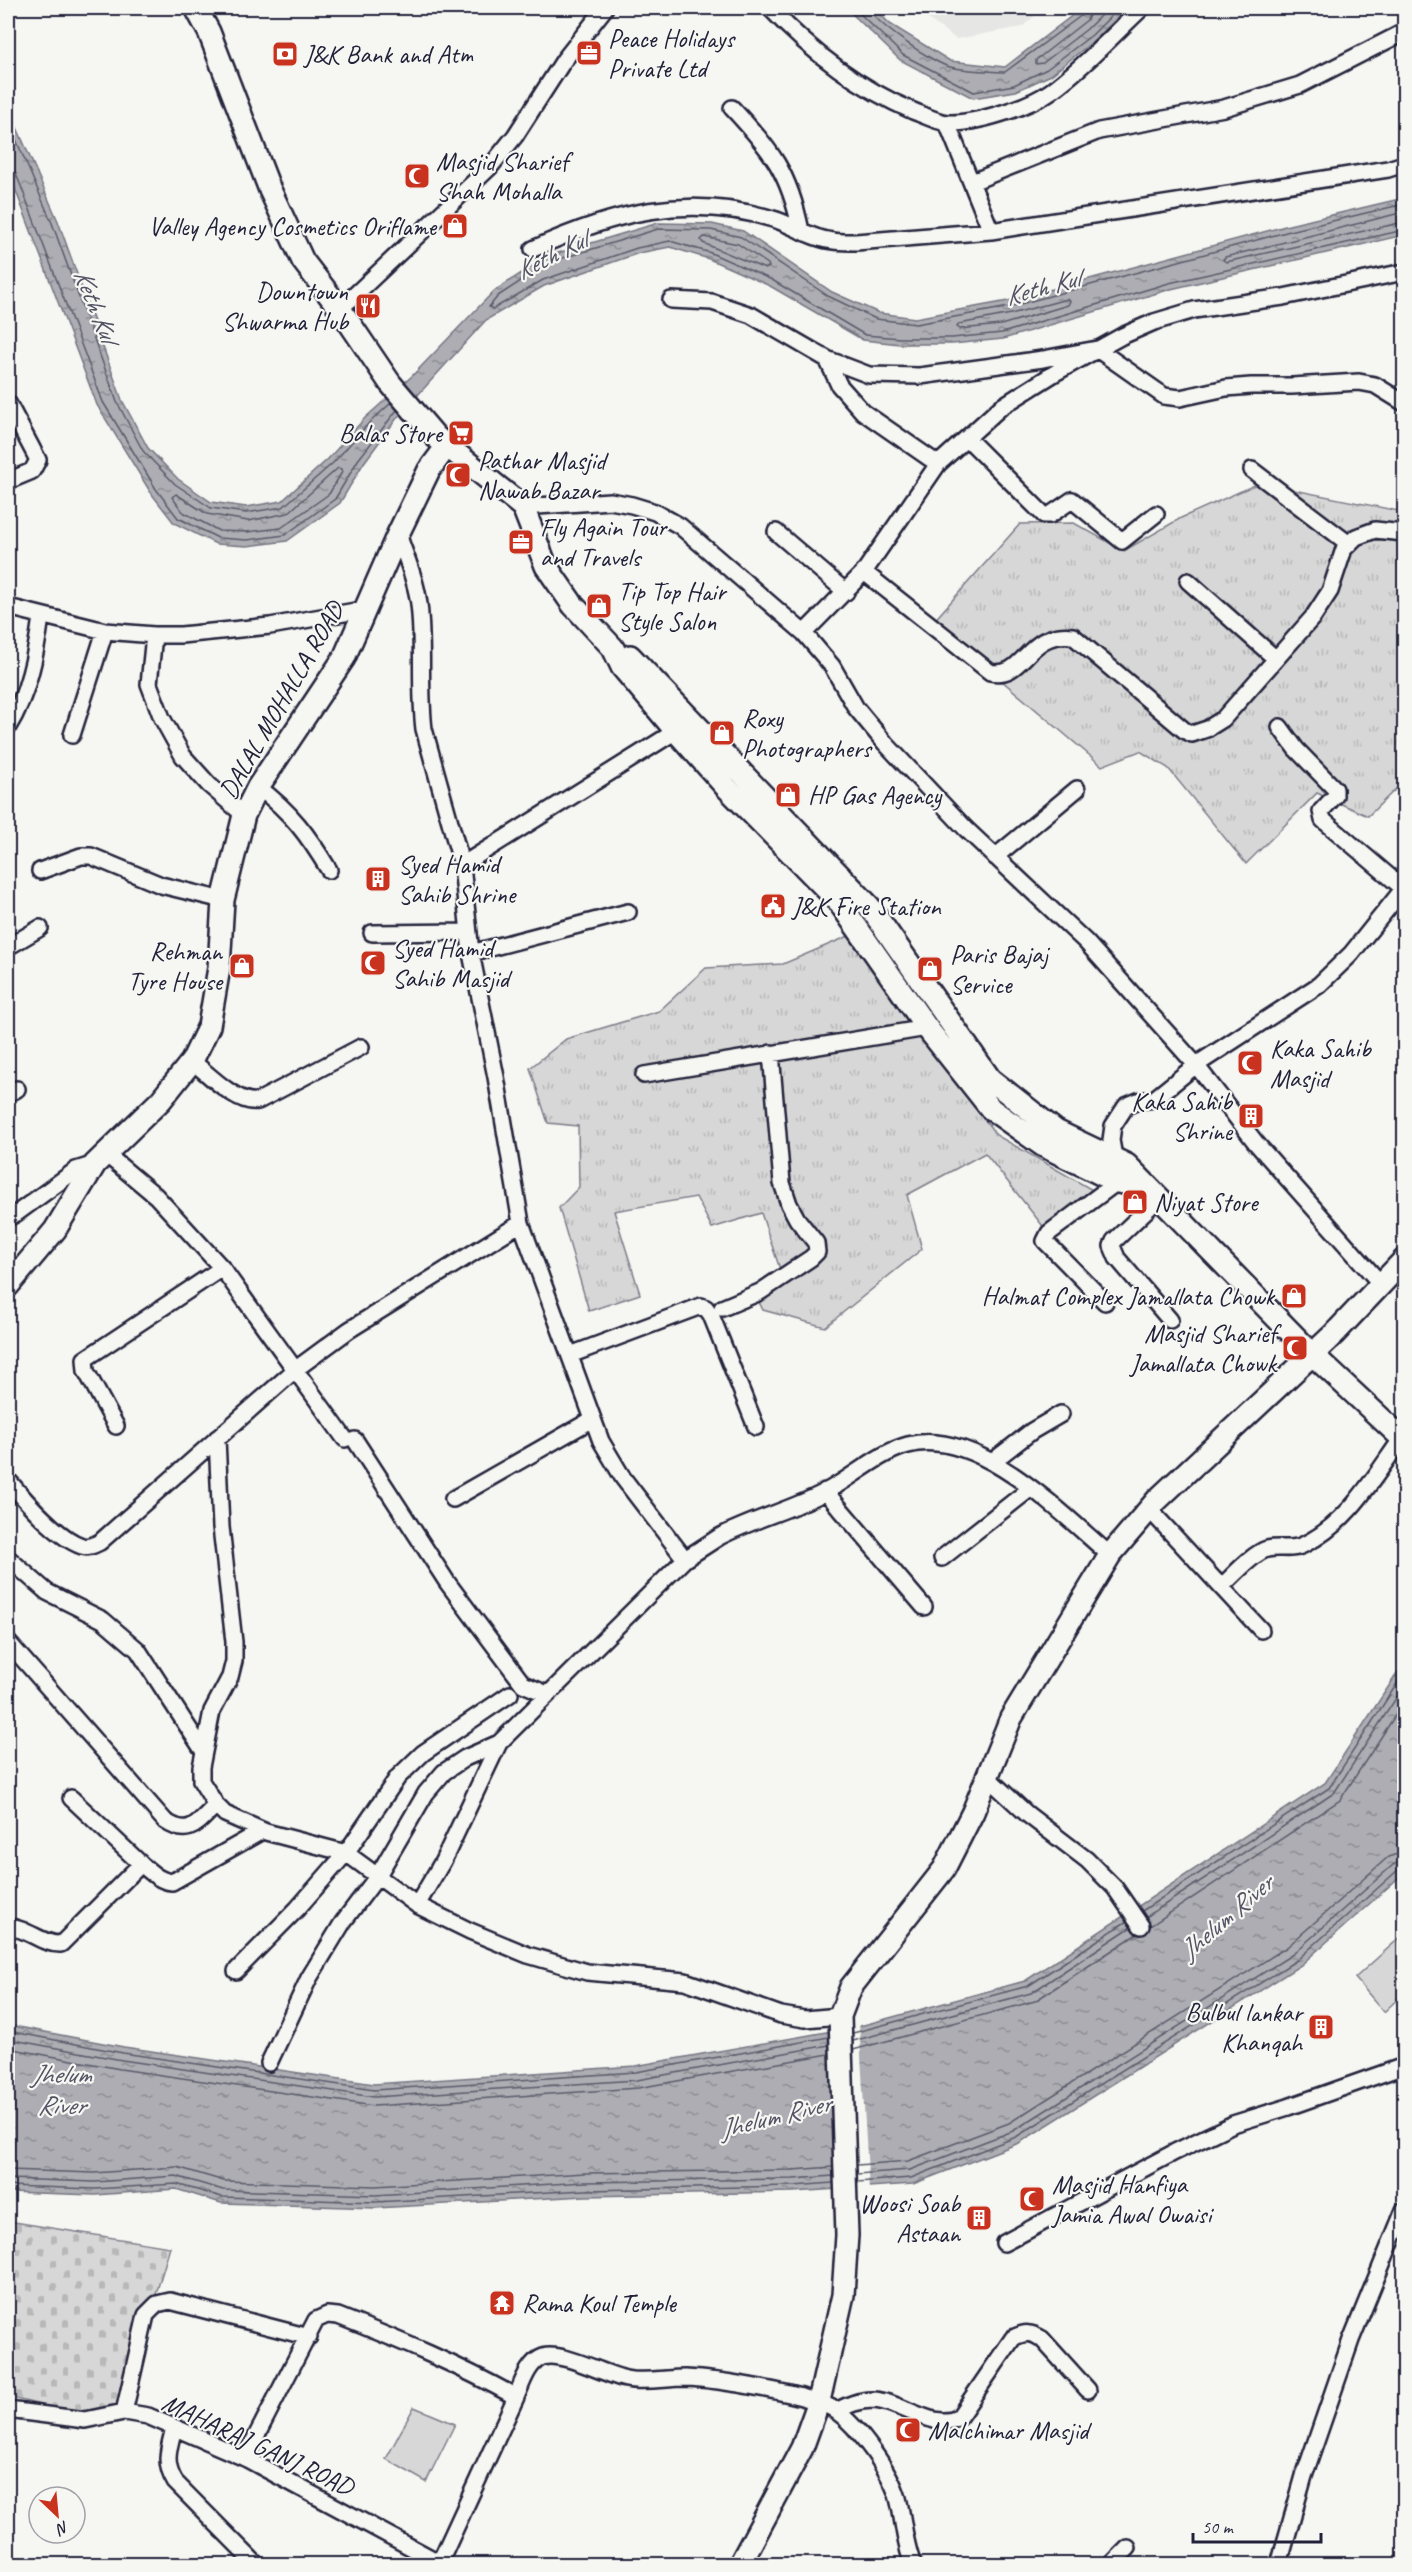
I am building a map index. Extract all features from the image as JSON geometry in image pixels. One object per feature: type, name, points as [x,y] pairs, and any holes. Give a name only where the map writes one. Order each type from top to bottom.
[{"type":"main road","points":[[196,8],[209,32],[270,190],[303,261],[340,309],[390,383],[442,441],[523,507],[546,566],[573,605],[613,648],[622,667],[676,732],[726,787],[839,902],[927,1028],[991,1109],[1042,1145],[1117,1182],[1153,1193]]},
{"type":"main road","name":"DALAL MOHALLA ROAD","points":[[8,1286],[55,1230],[100,1159],[161,1100],[192,1061],[209,1026],[219,968],[223,900],[244,814],[258,787],[344,658],[398,534],[442,441]]},
{"type":"main road","points":[[613,648],[630,656],[869,906],[990,1079],[1056,1131],[1127,1165],[1313,1355],[1403,1439]]},
{"type":"main road","points":[[740,2565],[802,2448],[828,2406],[843,2295],[847,2235],[840,2016],[850,1987],[944,1869],[973,1812],[1011,1718],[1110,1555],[1149,1509],[1313,1355],[1404,1260]]},
{"type":"street","points":[[340,309],[490,167],[515,136],[564,60],[605,8]]},
{"type":"street","points":[[770,8],[803,40],[841,71],[874,92],[947,123],[1015,110],[1050,92],[1142,8]]},
{"type":"street","points":[[972,182],[1099,131],[1224,108],[1300,85],[1404,32]]},
{"type":"street","points":[[732,108],[773,155],[789,183],[801,231]]},
{"type":"street","points":[[947,123],[991,231]]},
{"type":"street","points":[[532,249],[577,229],[614,217],[655,208],[698,206],[739,211],[775,219],[801,231],[835,242],[856,242],[991,231],[1388,169],[1404,164]]},
{"type":"street","points":[[804,633],[864,572],[938,464],[1001,407],[1097,349],[1154,322],[1194,310],[1282,297],[1404,272]]},
{"type":"street","points":[[671,300],[712,302],[752,315],[827,358],[869,375],[920,376],[1097,349],[1164,396],[1180,398],[1226,388],[1251,386],[1359,382],[1375,385],[1404,403]]},
{"type":"street","points":[[827,358],[839,386],[862,412],[938,464]]},
{"type":"street","points":[[8,403],[38,460],[32,471],[8,481]]},
{"type":"street","points":[[967,438],[1044,515],[1050,515],[1072,500],[1122,541],[1155,514]]},
{"type":"street","points":[[1252,470],[1349,544]]},
{"type":"street","points":[[523,507],[610,501],[655,512],[680,526],[804,633],[832,666],[856,708],[885,743],[932,795],[1086,942],[1196,1065],[1256,1143],[1380,1283]]},
{"type":"street","points":[[864,572],[990,672],[1000,674],[1007,671],[1017,665],[1036,645],[1049,637],[1073,636],[1184,730],[1192,734],[1199,733],[1223,719],[1313,617],[1330,591],[1341,557],[1356,537],[1375,530],[1404,533]]},
{"type":"street","points":[[776,532],[846,592]]},
{"type":"street","points":[[398,534],[419,602],[421,706],[424,729],[462,865],[471,953],[496,1077],[521,1223],[601,1441],[623,1478],[685,1559]]},
{"type":"street","points":[[1188,581],[1276,659]]},
{"type":"street","points":[[8,607],[105,631],[154,635],[270,626],[367,609]]},
{"type":"street","points":[[8,727],[25,689],[38,643],[41,617]]},
{"type":"street","points":[[72,735],[105,631]]},
{"type":"street","points":[[154,635],[149,684],[162,718],[183,756],[209,785],[244,814]]},
{"type":"street","points":[[1114,1157],[1111,1140],[1113,1126],[1126,1106],[1138,1101],[1154,1099],[1196,1065],[1319,985],[1358,945],[1404,889],[1323,820],[1321,811],[1335,796],[1335,789],[1314,769],[1280,727]]},
{"type":"street","points":[[462,865],[676,732]]},
{"type":"street","points":[[258,787],[294,817],[329,870]]},
{"type":"street","points":[[995,857],[1077,789]]},
{"type":"street","points":[[40,871],[81,856],[91,856],[161,885],[223,900]]},
{"type":"street","points":[[471,953],[628,912]]},
{"type":"street","points":[[8,947],[40,928]]},
{"type":"street","points":[[372,933],[469,932]]},
{"type":"street","points":[[644,1075],[927,1028]]},
{"type":"street","points":[[192,1061],[239,1098],[250,1102],[258,1101],[360,1047]]},
{"type":"street","points":[[722,1308],[759,1292],[817,1252],[816,1243],[797,1219],[789,1204],[782,1183],[771,1053]]},
{"type":"street","points":[[8,1218],[76,1170],[100,1159],[156,1196],[222,1268],[350,1439],[447,1582],[523,1684],[547,1694]]},
{"type":"street","points":[[1105,1302],[1045,1241],[1049,1233],[1117,1182]]},
{"type":"street","points":[[1153,1193],[1112,1246],[1117,1258],[1170,1320]]},
{"type":"street","points":[[8,1480],[22,1497],[56,1529],[82,1546],[100,1542],[296,1369],[349,1329],[521,1223]]},
{"type":"street","points":[[116,1426],[86,1371],[85,1359],[222,1268]]},
{"type":"street","points":[[570,1355],[701,1306],[706,1308],[711,1315],[756,1427]]},
{"type":"street","points":[[992,1462],[1023,1438],[1061,1414]]},
{"type":"street","points":[[453,1499],[593,1419]]},
{"type":"street","points":[[217,1438],[221,1527],[234,1642],[234,1661],[230,1677],[212,1712],[204,1752],[201,1781],[216,1805],[238,1822],[262,1831],[346,1852],[417,1905],[470,1931],[528,1955],[587,1972],[685,1980],[781,2015],[805,2019],[840,2016]]},
{"type":"street","points":[[1221,1587],[1258,1554],[1268,1549],[1302,1546],[1334,1524],[1356,1503],[1403,1439]]},
{"type":"street","points":[[417,1905],[443,1861],[499,1743],[685,1559],[720,1537],[825,1491],[890,1453],[909,1445],[939,1443],[975,1454],[1008,1470],[1110,1555]]},
{"type":"street","points":[[942,1558],[1032,1488]]},
{"type":"street","points":[[825,1491],[924,1606]]},
{"type":"street","points":[[1149,1509],[1261,1630]]},
{"type":"street","points":[[8,1558],[47,1592],[103,1620],[138,1650],[204,1752]]},
{"type":"street","points":[[8,1642],[165,1821],[177,1829],[188,1829],[216,1805]]},
{"type":"street","points":[[237,1971],[297,1909],[346,1852],[398,1777],[423,1753],[510,1694]]},
{"type":"street","points":[[269,2063],[309,1978],[343,1922],[377,1877],[426,1793],[444,1772],[465,1758],[499,1743]]},
{"type":"street","points":[[987,1777],[1027,1814],[1088,1860],[1115,1888],[1141,1926]]},
{"type":"street","points":[[70,1798],[141,1864],[165,1881],[172,1882],[262,1831]]},
{"type":"street","points":[[8,1927],[23,1929],[53,1944],[62,1944],[141,1864]]},
{"type":"street","points":[[1004,2243],[1175,2152],[1233,2124],[1404,2066]]},
{"type":"street","points":[[1279,2565],[1304,2476],[1351,2340],[1404,2210]]},
{"type":"street","points":[[124,2412],[146,2315],[157,2304],[170,2301],[309,2337]]},
{"type":"street","points":[[245,2458],[316,2320],[327,2314],[338,2316],[421,2350],[516,2397]]},
{"type":"street","points":[[440,2564],[516,2397],[536,2360],[546,2356],[564,2359],[626,2379],[656,2381],[685,2378],[715,2381],[828,2406],[873,2400],[896,2405],[942,2423],[951,2422],[959,2417],[1014,2338],[1023,2332],[1034,2333],[1042,2339],[1088,2390]]},
{"type":"street","points":[[828,2406],[864,2439],[897,2496],[907,2550],[913,2565]]},
{"type":"street","name":"MAHARAJ GANJ ROAD","points":[[8,2410],[85,2420],[124,2412],[148,2416],[245,2458],[440,2564]]},
{"type":"street","points":[[174,2428],[167,2457],[168,2471],[175,2482],[256,2565]]},
{"type":"street","points":[[1112,2565],[1128,2548]]},
{"type":"shaded area","points":[[913,8],[1044,8],[1022,27],[956,39]]},
{"type":"green space","points":[[1259,483],[1404,512],[1404,781],[1368,816],[1317,793],[1246,864],[1168,768],[1140,751],[1102,766],[933,622],[1020,524],[1074,523],[1124,551],[1181,518]]},
{"type":"green space","points":[[849,936],[996,1135],[1103,1196],[1046,1230],[985,1153],[907,1195],[922,1249],[825,1327],[763,1310],[754,1292],[781,1272],[761,1213],[712,1228],[696,1197],[614,1211],[640,1294],[589,1311],[559,1208],[579,1187],[578,1126],[548,1123],[530,1068],[566,1039],[659,1011],[706,968],[783,964]]},
{"type":"green space","points":[[1404,1934],[1404,1993],[1384,2012],[1355,1978]]},
{"type":"green space","points":[[8,2221],[170,2247],[156,2294],[143,2313],[119,2410],[85,2416],[8,2397]]},
{"type":"green space","points":[[414,2407],[455,2424],[426,2482],[386,2459]]},
{"type":"water","points":[[846,8],[874,8],[890,24],[950,61],[1005,67],[1082,8],[1127,8],[1096,39],[1051,75],[1016,91],[973,98],[900,60]]},
{"type":"water","name":"Keth Kul","points":[[8,107],[58,221],[122,400],[148,448],[178,479],[211,502],[246,507],[282,501],[328,459],[365,418],[412,376],[494,291],[548,256],[658,223],[712,224],[743,231],[832,292],[879,313],[915,318],[1008,301],[1289,225],[1404,198],[1404,235],[1171,289],[1003,339],[952,344],[900,344],[863,340],[770,286],[709,259],[670,247],[639,253],[544,286],[486,320],[397,418],[363,464],[340,503],[287,541],[247,546],[216,544],[174,523],[151,493],[97,405],[8,170]]},
{"type":"water","name":"Jhelum River","points":[[1404,1663],[1404,1873],[1301,1965],[1019,2143],[913,2184],[793,2192],[585,2196],[376,2208],[221,2203],[176,2189],[95,2195],[8,2192],[8,2025],[124,2047],[374,2084],[635,2066],[860,2026],[1025,1981],[1325,1783]]},
{"type":"pier","points":[[859,2023],[869,2190],[840,2192],[830,2028]]},
{"type":"place","name":"Peace Holidays Private Ltd","points":[[589,53]]},
{"type":"place","name":"J&K Bank and Atm","points":[[285,54]]},
{"type":"place","name":"Masjid Sharief Shah Mohalla","points":[[417,176]]},
{"type":"place","name":"Valley Agency Cosmetics Oriflame","points":[[455,226]]},
{"type":"place","name":"Downtown Shwarma Hub","points":[[368,306]]},
{"type":"place","name":"Balas Store","points":[[461,433]]},
{"type":"place","name":"Pathar Masjid Nawab Bazar","points":[[458,475]]},
{"type":"place","name":"Fly Again Tour and Travels","points":[[521,542]]},
{"type":"place","name":"Tip Top Hair Style Salon","points":[[599,606]]},
{"type":"place","name":"Roxy Photographers","points":[[722,733]]},
{"type":"place","name":"HP Gas Agency","points":[[788,795]]},
{"type":"place","name":"Syed Hamid Sahib Shrine","points":[[378,879]]},
{"type":"place","name":"J&K Fire Station","points":[[773,906]]},
{"type":"place","name":"Syed Hamid Sahib Masjid","points":[[373,963]]},
{"type":"place","name":"Rehman Tyre House","points":[[242,966]]},
{"type":"place","name":"Paris Bajaj Service","points":[[930,969]]},
{"type":"place","name":"Kaka Sahib Masjid","points":[[1250,1063]]},
{"type":"place","name":"Kaka Sahib Shrine","points":[[1251,1116]]},
{"type":"place","name":"Niyat Store","points":[[1135,1202]]},
{"type":"place","name":"Halmat Complex Jamallata Chowk","points":[[1294,1296]]},
{"type":"place","name":"Masjid Sharief Jamallata Chowk","points":[[1295,1348]]},
{"type":"place","name":"Bulbul lankar Khanqah","points":[[1321,2027]]},
{"type":"place","name":"Masjid Hanfiya Jamia Awal Owaisi","points":[[1032,2199]]},
{"type":"place","name":"Woosi Soab Astaan","points":[[979,2218]]},
{"type":"place","name":"Rama Koul Temple","points":[[502,2303]]},
{"type":"place","name":"Malchimar Masjid","points":[[908,2430]]}]
